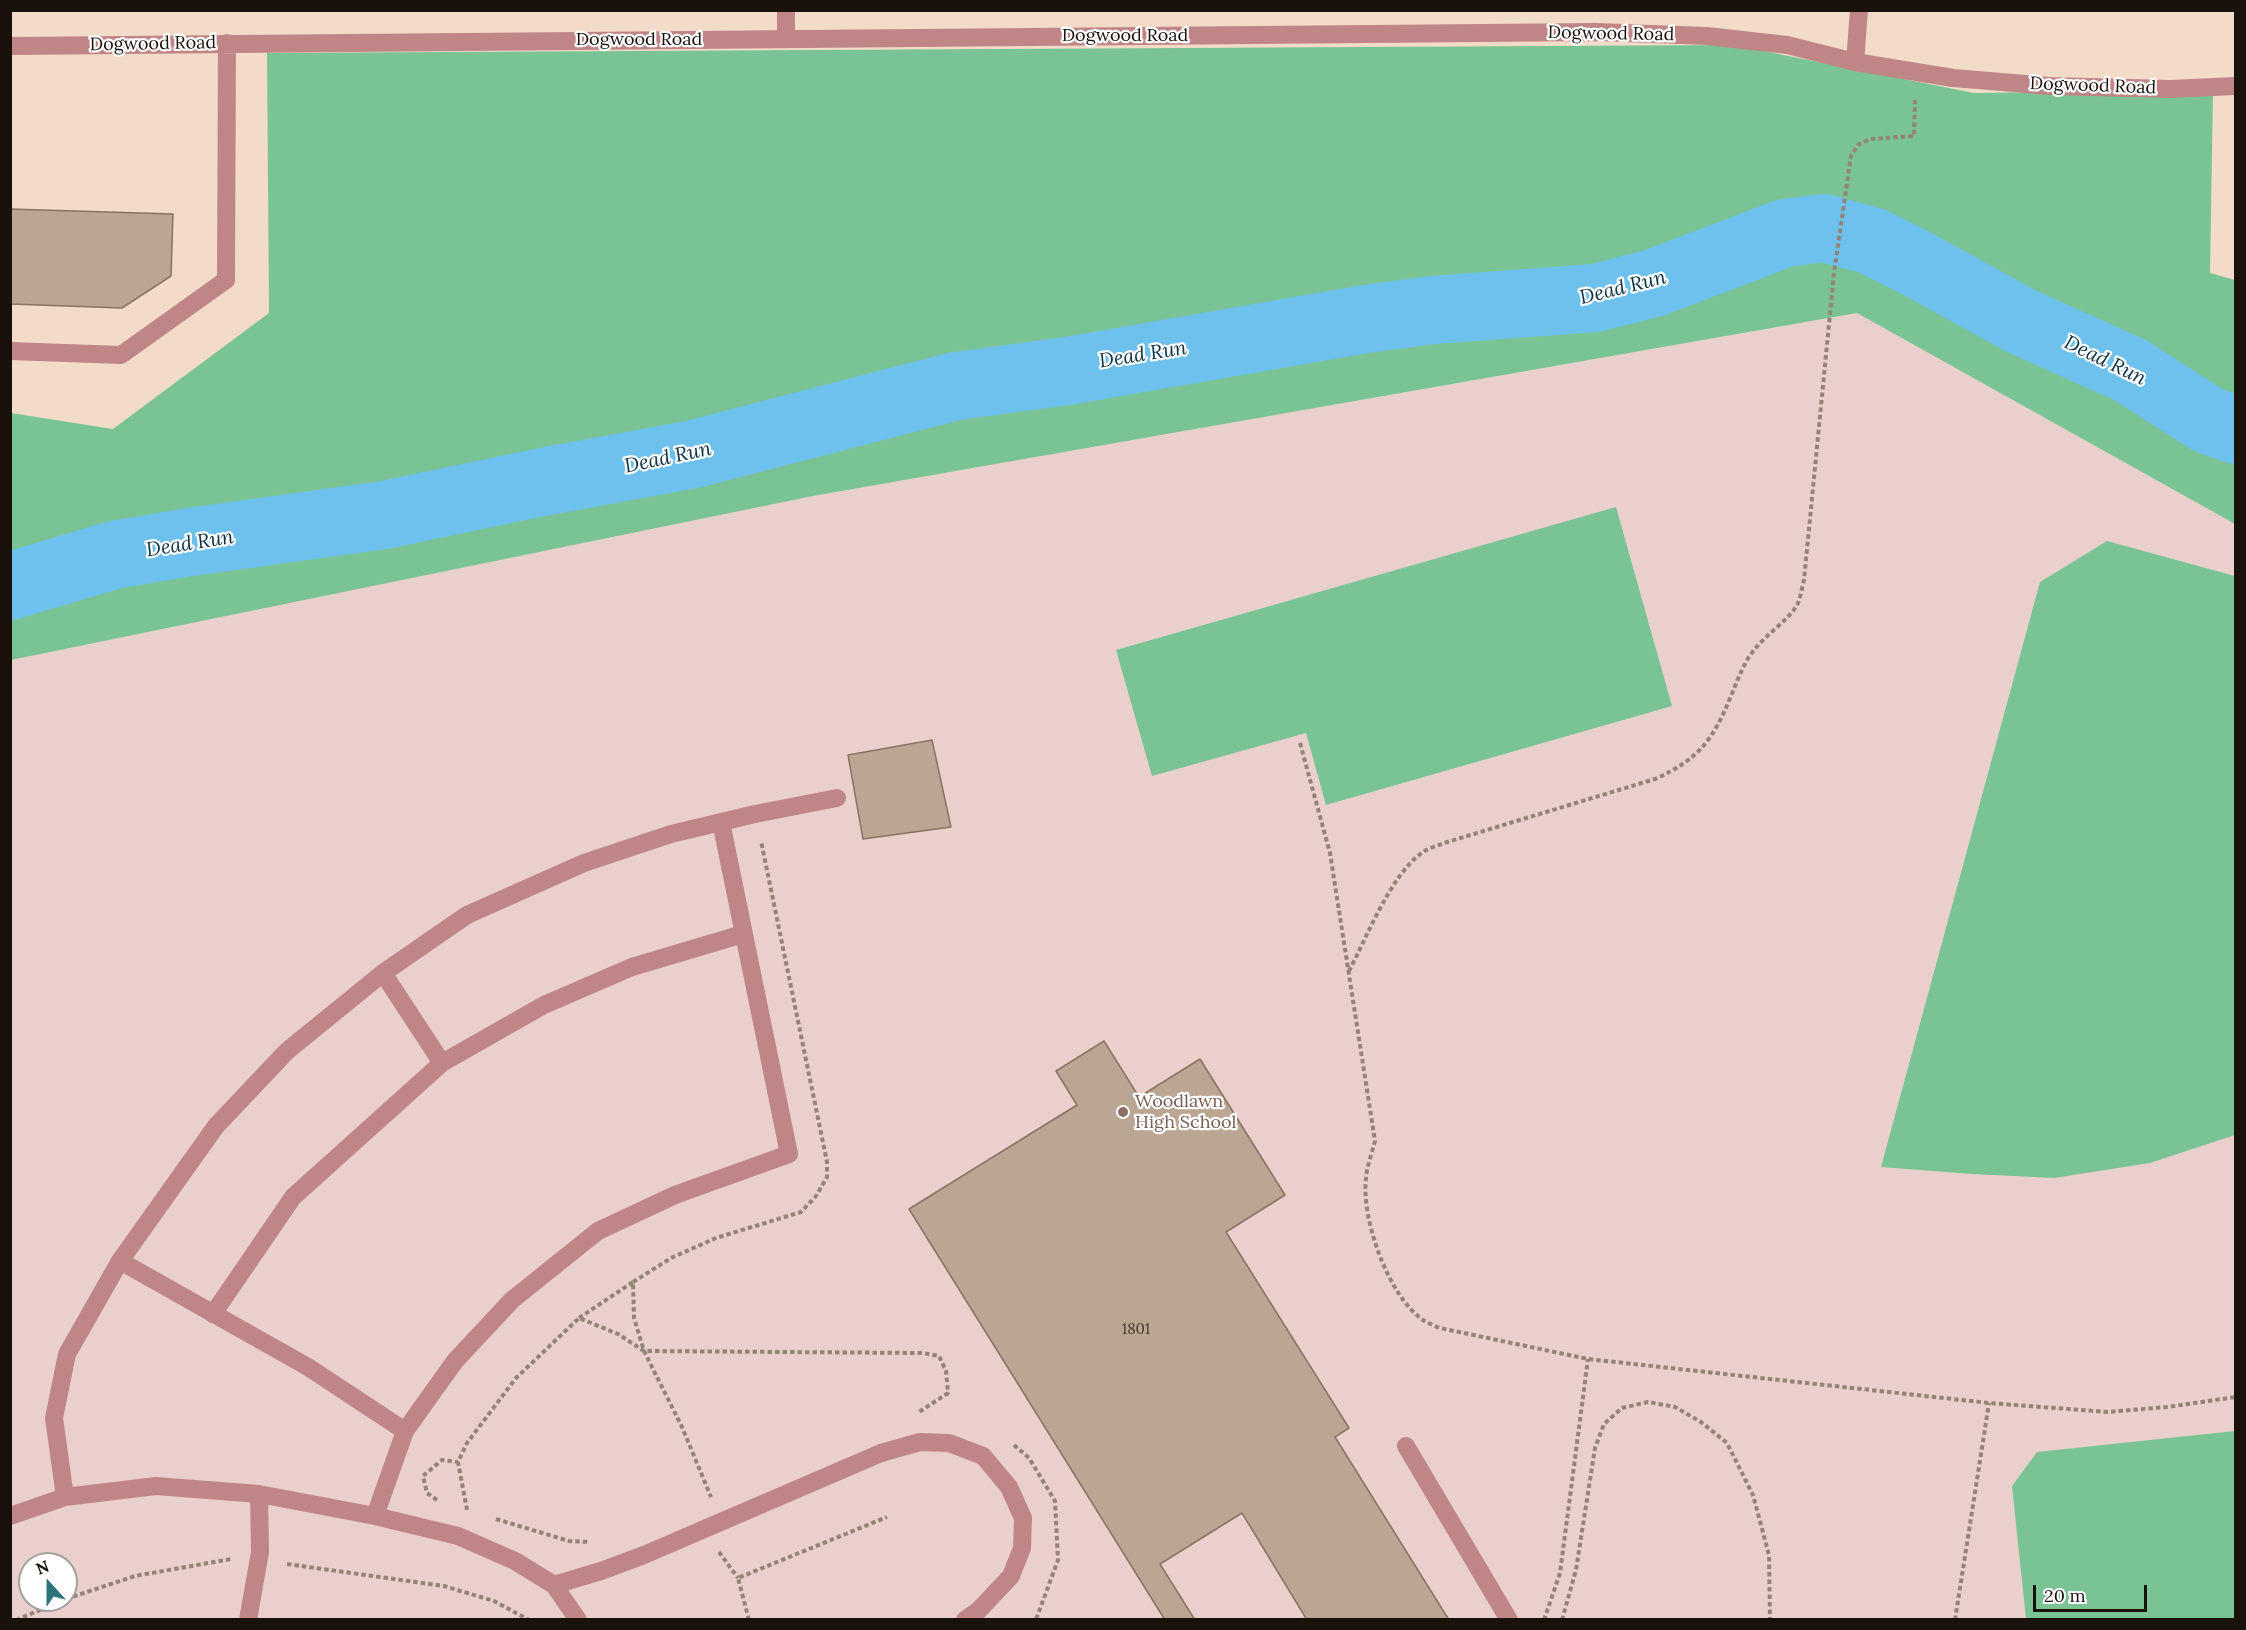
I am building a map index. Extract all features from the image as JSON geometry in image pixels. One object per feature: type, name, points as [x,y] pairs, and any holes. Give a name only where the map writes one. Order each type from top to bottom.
[{"type":"street","points":[[786,10],[786,39]]},
{"type":"street","points":[[1855,62],[1859,10]]},
{"type":"street","name":"Dogwood Road","points":[[10,46],[1596,32],[1707,36],[1775,44],[1855,62],[1953,78],[2050,86],[2169,89],[2235,86]]},
{"type":"street","points":[[10,351],[122,355],[226,280],[227,43]]},
{"type":"street","points":[[65,1497],[54,1418],[67,1354],[120,1261],[216,1126],[287,1051],[383,973],[467,915],[584,863],[671,834],[837,798]]},
{"type":"street","points":[[375,1516],[405,1431],[455,1360],[512,1300],[598,1231],[675,1195],[789,1154],[721,822]]},
{"type":"street","points":[[213,1314],[293,1197],[441,1063],[544,1005],[610,976],[632,967],[743,934]]},
{"type":"street","points":[[383,973],[441,1063]]},
{"type":"street","points":[[120,1261],[308,1367],[405,1431]]},
{"type":"street","points":[[554,1584],[601,1571],[644,1555],[881,1453],[920,1442],[949,1443],[983,1456],[1009,1486],[1023,1518],[1022,1548],[1011,1576],[978,1611],[965,1620]]},
{"type":"street","points":[[1406,1446],[1509,1620]]},
{"type":"street","points":[[10,1516],[65,1497],[156,1486],[259,1494],[375,1516],[458,1536],[515,1561],[554,1584],[578,1620]]},
{"type":"street","points":[[248,1620],[260,1552],[259,1494]]},
{"type":"path","points":[[1349,971],[1392,888],[1405,870],[1423,852],[1444,843],[1655,779],[1674,770],[1698,752],[1712,737],[1750,654],[1767,634],[1785,620],[1797,603],[1804,580],[1834,273],[1846,177],[1851,156],[1858,145],[1870,139],[1914,136],[1916,72]]},
{"type":"path","points":[[1300,743],[1330,853],[1375,1142],[1366,1177],[1365,1204],[1372,1239],[1385,1268],[1401,1294],[1423,1320],[1440,1328],[1588,1359],[1989,1403],[2108,1412],[2167,1407],[2235,1397]]},
{"type":"path","points":[[467,1510],[458,1462],[467,1443],[516,1378],[579,1318],[671,1258],[716,1238],[801,1212],[816,1196],[827,1177],[827,1162],[755,814]]},
{"type":"path","points":[[633,1282],[634,1318],[644,1351],[682,1427],[712,1501]]},
{"type":"path","points":[[579,1318],[618,1334],[644,1351],[923,1353],[939,1356],[946,1371],[948,1393],[912,1417]]},
{"type":"path","points":[[1544,1620],[1560,1574],[1588,1359]]},
{"type":"path","points":[[1562,1620],[1576,1570],[1595,1448],[1604,1424],[1622,1408],[1648,1402],[1675,1407],[1701,1422],[1727,1443],[1753,1495],[1769,1555],[1770,1620]]},
{"type":"path","points":[[1955,1620],[1989,1403]]},
{"type":"path","points":[[447,1503],[427,1493],[423,1476],[442,1460],[458,1462]]},
{"type":"path","points":[[457,1506],[478,1513]]},
{"type":"path","points":[[490,1517],[569,1541],[598,1543]]},
{"type":"path","points":[[749,1620],[738,1578],[887,1517]]},
{"type":"path","points":[[78,1596],[135,1576],[226,1558],[237,1559]]},
{"type":"path","points":[[277,1562],[444,1586],[495,1601],[529,1620]]},
{"type":"path","points":[[16,1620],[36,1612]]},
{"type":"shaded area","name":"Woodlawn High School","points":[[1857,313],[2235,524],[2235,1619],[11,1620],[11,660],[813,496]]},
{"type":"green space","points":[[1733,45],[1974,93],[2213,90],[2210,273],[2235,280],[2235,524],[1857,313],[813,496],[11,660],[11,413],[113,429],[269,313],[267,53]]},
{"type":"green space","points":[[1616,507],[1672,706],[1326,805],[1306,733],[1152,776],[1116,650]]},
{"type":"green space","points":[[2107,541],[2235,576],[2235,1135],[2150,1163],[2054,1178],[1881,1167],[2040,582]]},
{"type":"green space","points":[[2235,1431],[2235,1619],[2026,1619],[2012,1486],[2037,1452]]},
{"type":"building","points":[[10,209],[173,214],[171,276],[122,308],[10,304]]},
{"type":"building","points":[[932,740],[951,827],[863,839],[848,755]]},
{"type":"building","points":[[1104,1041],[1139,1097],[1200,1059],[1285,1195],[1226,1232],[1349,1428],[1335,1437],[1449,1620],[1307,1620],[1242,1513],[1160,1564],[1195,1620],[1165,1620],[909,1209],[1077,1105],[1056,1071]]},
{"type":"waterway","name":"Dead Run","points":[[10,586],[114,555],[384,515],[542,482],[694,454],[956,386],[1067,371],[1366,319],[1433,310],[1595,298],[1654,283],[1785,233],[1824,228],[1872,241],[2023,322],[2130,370],[2208,420],[2236,430]]},
{"type":"place","name":"Woodlawn High School","points":[[1123,1112]]}]
